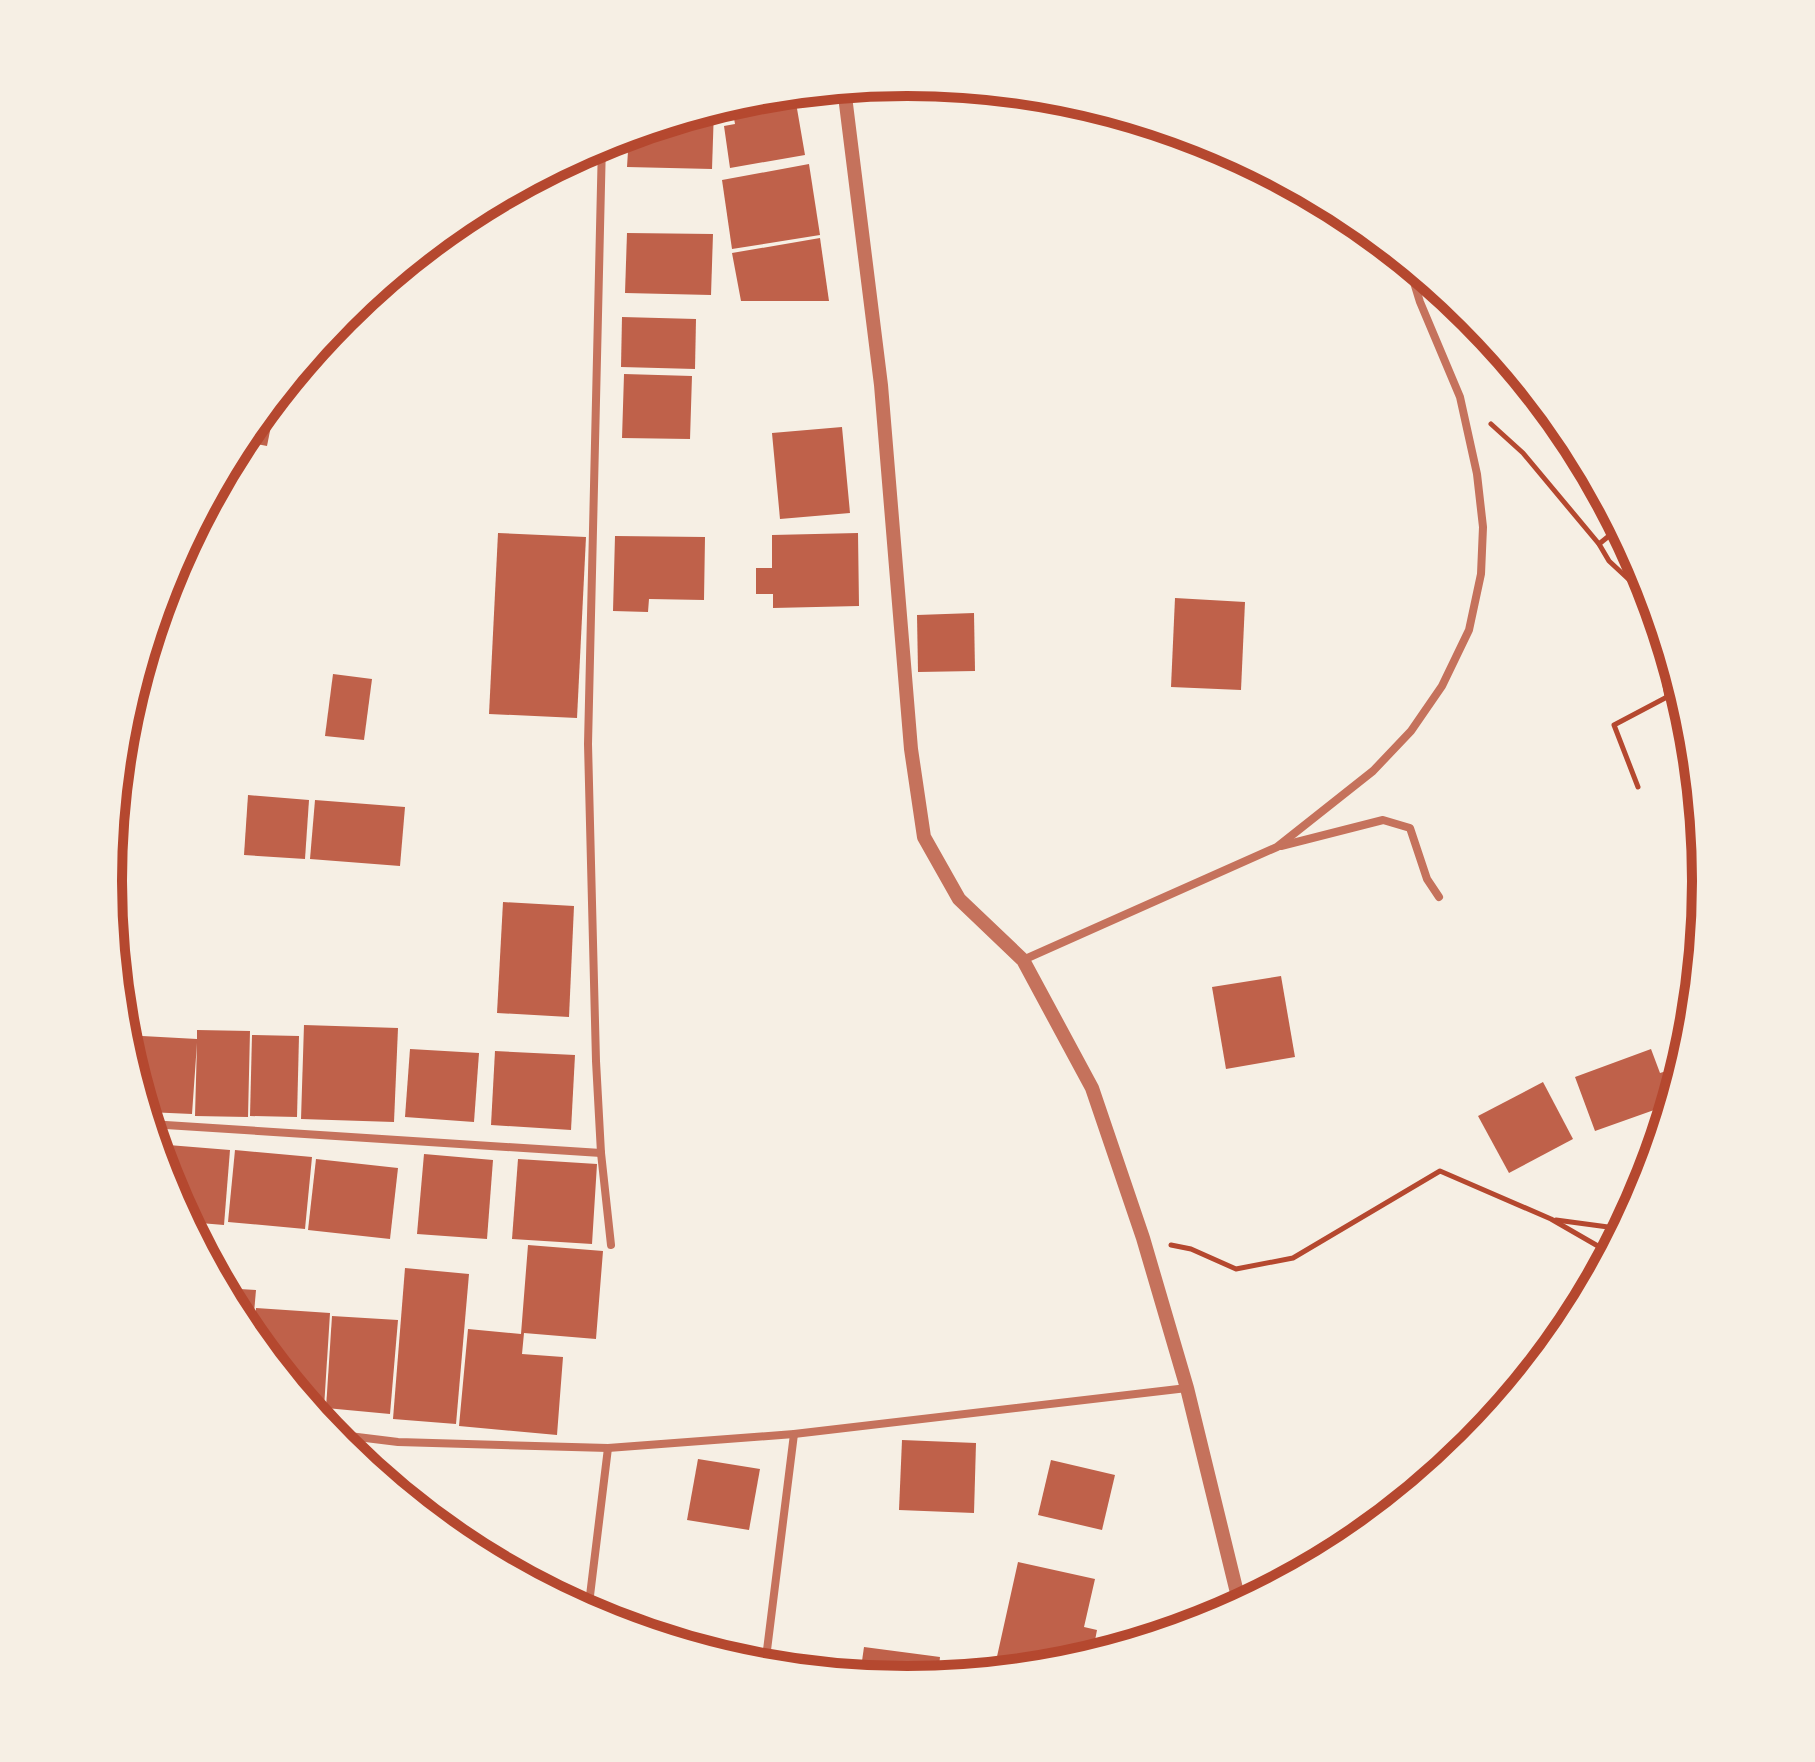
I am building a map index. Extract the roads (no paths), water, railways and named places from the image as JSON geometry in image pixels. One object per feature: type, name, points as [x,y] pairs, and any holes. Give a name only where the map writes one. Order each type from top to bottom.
[{"type":"street","points":[[845,99],[881,385],[911,749],[924,837],[959,899],[1023,960],[1092,1088],[1143,1238],[1187,1388],[1237,1593]]},
{"type":"street","points":[[602,158],[588,744],[596,1061],[601,1153],[611,1245]]},
{"type":"street","points":[[1277,847],[1373,771],[1411,731],[1442,686],[1469,630],[1481,574],[1483,527],[1477,474],[1460,397],[1414,282]]},
{"type":"street","points":[[1023,960],[1277,847],[1383,820],[1410,828],[1427,879],[1439,897]]},
{"type":"street","points":[[161,1125],[601,1153]]},
{"type":"street","points":[[352,1436],[398,1442],[608,1448],[794,1434],[1187,1388]]},
{"type":"street","points":[[767,1653],[794,1434]]},
{"type":"street","points":[[590,1598],[608,1448]]}]
